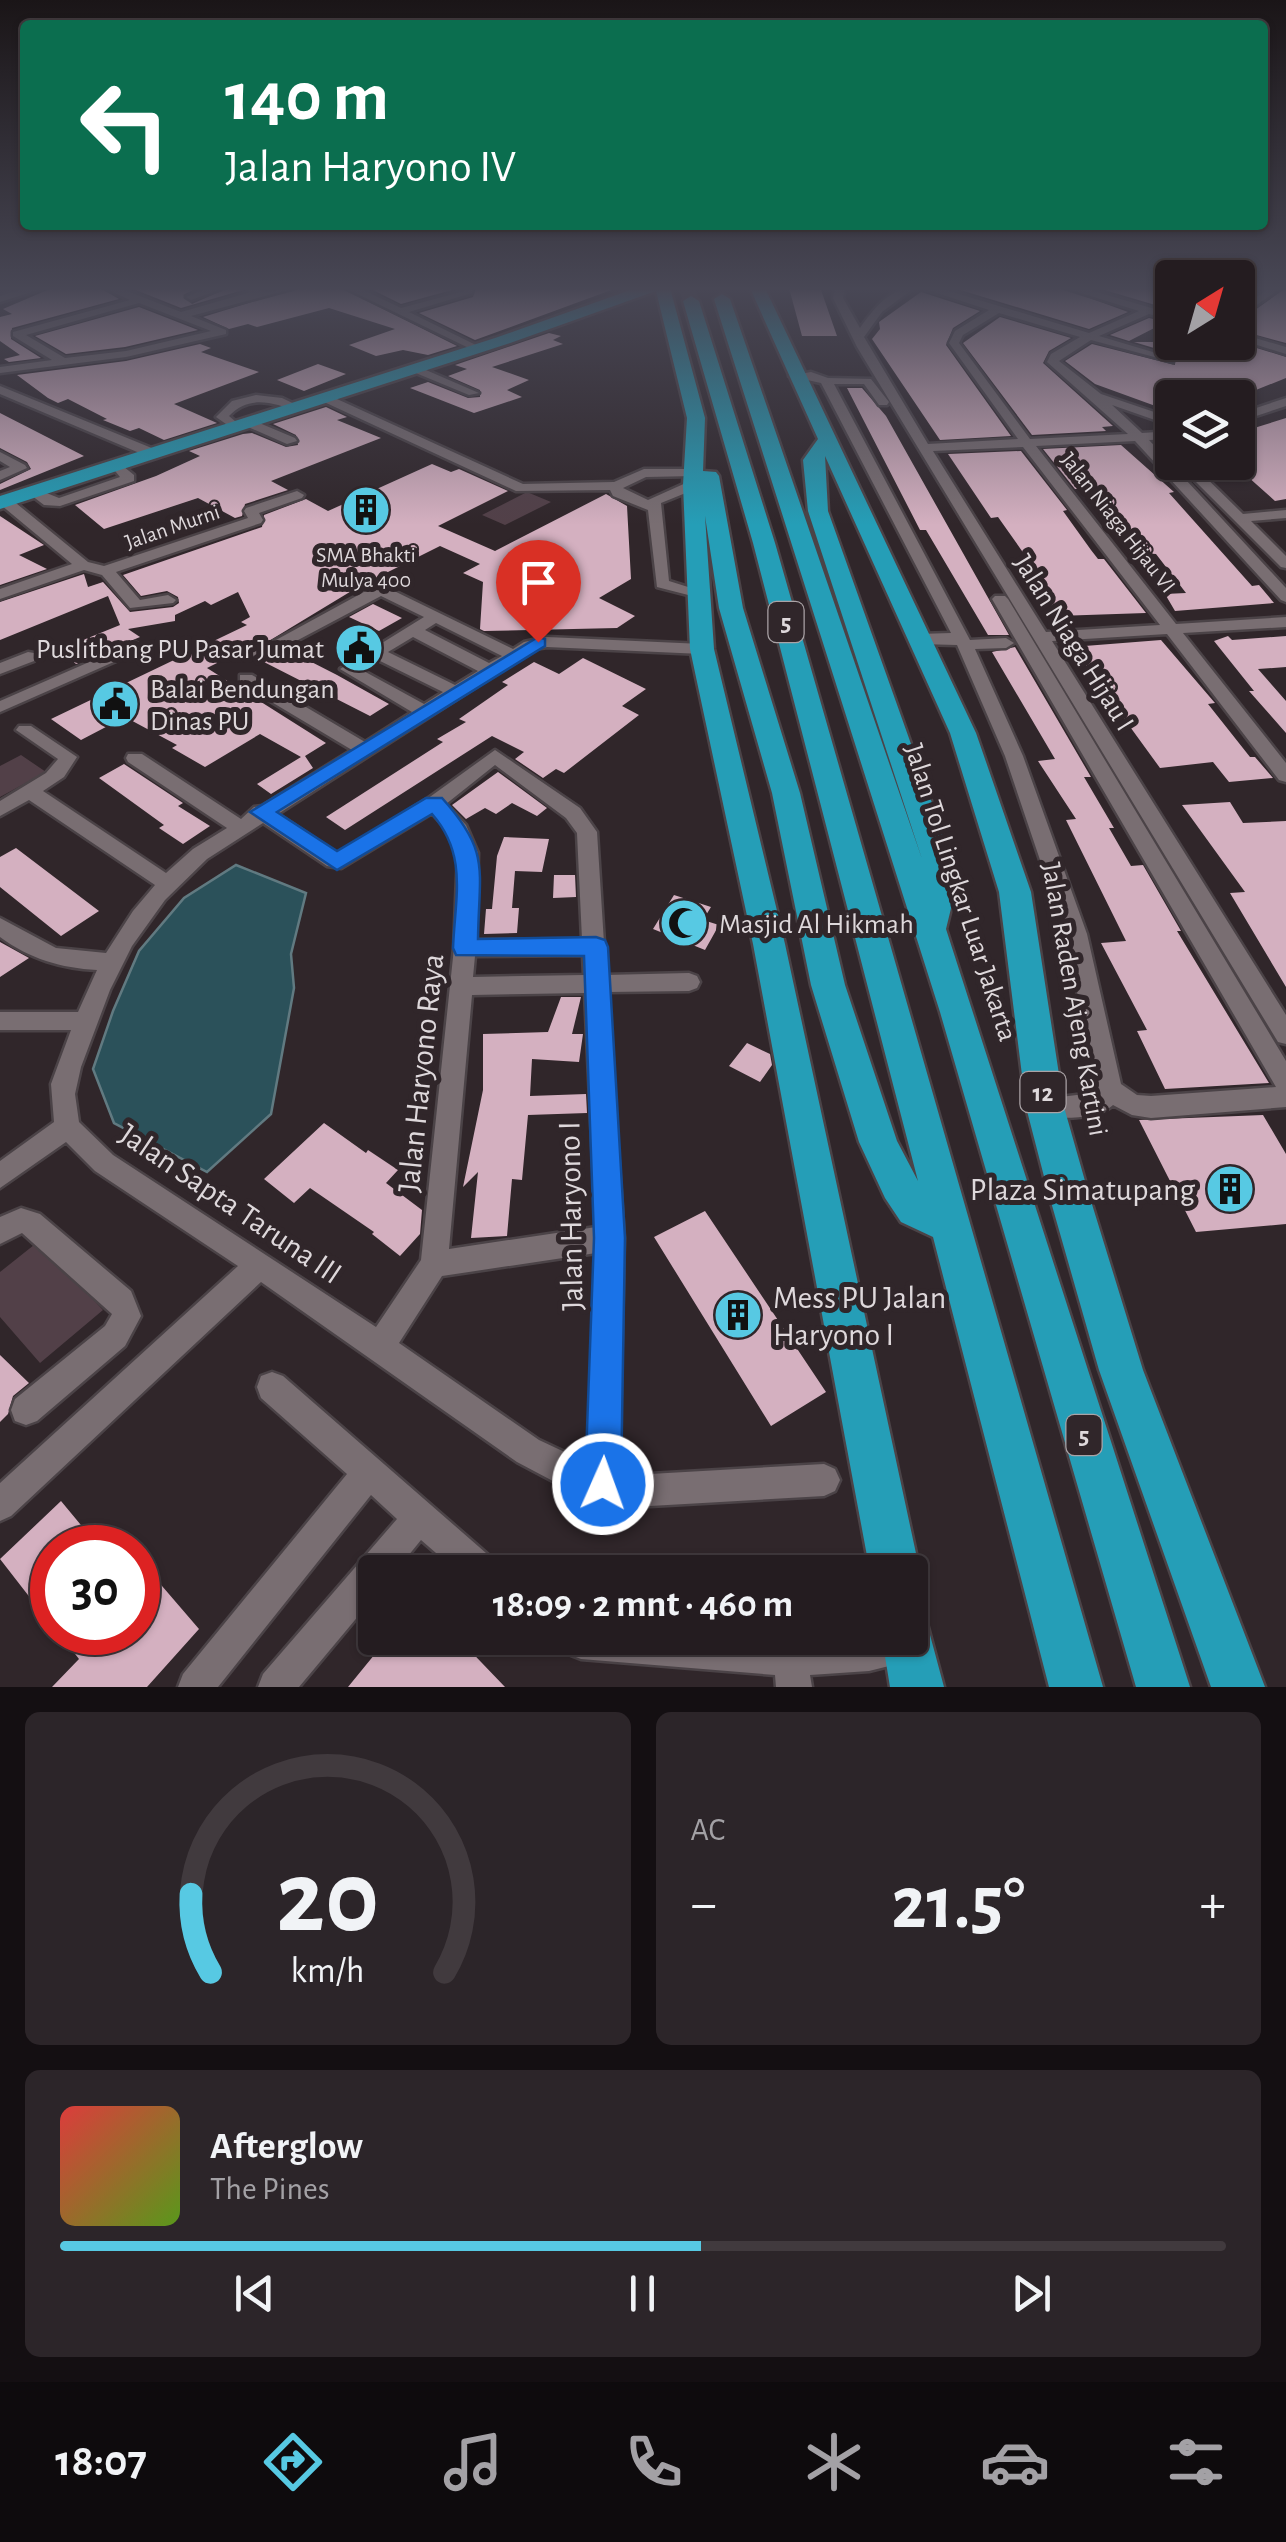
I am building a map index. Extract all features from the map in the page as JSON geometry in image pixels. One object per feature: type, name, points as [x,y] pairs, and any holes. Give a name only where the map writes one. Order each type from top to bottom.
[{"type":"highway","points":[[3,503],[422,367]]},
{"type":"highway","points":[[683,367],[696,418],[696,592],[702,649],[769,944],[891,1555]]},
{"type":"highway","name":"5","points":[[696,367],[756,512],[1076,1687]]},
{"type":"highway","name":"Jalan Tol Lingkar Luar Jakarta","points":[[754,367],[1163,1687]]},
{"type":"highway","name":"Jalan Raden Ajeng Kartini","points":[[791,367],[962,733],[1014,892],[1045,1107],[1121,1370],[1238,1687]]},
{"type":"highway","points":[[825,442],[813,460],[818,511],[937,858],[939,892],[930,928]]},
{"type":"highway","points":[[695,468],[706,463],[732,608],[786,794],[828,985],[873,1125],[899,1186],[915,1210],[950,1228]]},
{"type":"street","points":[[0,370],[26,367]]},
{"type":"street","name":"Jalan Niaga Hijau I","points":[[876,367],[1286,1035]]},
{"type":"street","name":"Jalan Niaga Hijau VI","points":[[972,367],[1286,776]]},
{"type":"street","points":[[1058,367],[1155,443]]},
{"type":"street","points":[[415,369],[472,393]]},
{"type":"street","points":[[795,376],[866,381],[876,390],[1286,1082]]},
{"type":"street","points":[[826,381],[965,645],[1014,756],[1076,934],[1110,1090],[1132,1105],[1151,1107],[1286,1097]]},
{"type":"street","points":[[0,390],[154,454]]},
{"type":"street","points":[[1095,395],[1155,416]]},
{"type":"street","points":[[291,441],[222,417],[235,404],[268,398],[297,408]]},
{"type":"street","points":[[326,398],[521,488],[614,486],[644,473],[695,468]]},
{"type":"street","points":[[1255,412],[1286,402]]},
{"type":"street","points":[[1142,435],[1286,597]]},
{"type":"street","points":[[924,448],[1155,435]]},
{"type":"street","points":[[0,456],[20,469],[0,476]]},
{"type":"street","points":[[695,468],[656,498],[654,508],[662,584],[696,592]]},
{"type":"street","points":[[1201,480],[1243,518],[1286,566]]},
{"type":"street","points":[[614,486],[618,494],[654,508]]},
{"type":"street","name":"Jalan Murni","points":[[3,503],[83,566],[107,571],[256,520],[250,512],[298,495]]},
{"type":"street","points":[[1243,518],[1286,514]]},
{"type":"street","points":[[0,594],[83,566]]},
{"type":"street","points":[[1260,569],[1286,566]]},
{"type":"street","points":[[107,571],[135,605],[168,600]]},
{"type":"street","points":[[260,653],[372,592],[390,594],[513,655]]},
{"type":"street","points":[[424,712],[348,672],[352,665],[436,617]]},
{"type":"street","points":[[1040,637],[1286,622]]},
{"type":"street","points":[[413,630],[490,670]]},
{"type":"street","points":[[0,1176],[67,1127],[63,1086],[85,1022],[130,928],[165,882],[250,819],[530,645],[547,642],[702,649]]},
{"type":"street","points":[[923,646],[1006,644]]},
{"type":"street","points":[[0,707],[135,647]]},
{"type":"street","points":[[374,652],[454,692]]},
{"type":"street","points":[[0,669],[28,657]]},
{"type":"street","points":[[246,679],[364,749]]},
{"type":"street","points":[[0,810],[66,764],[68,757],[25,730]]},
{"type":"street","name":"Jalan Haryono I","points":[[434,803],[495,756],[573,813],[586,832],[596,947],[610,1238],[603,1484]]},
{"type":"street","points":[[135,758],[337,862],[434,803]]},
{"type":"street","points":[[29,791],[165,882]]},
{"type":"street","name":"Jalan Haryono Raya","points":[[380,1346],[434,1264],[465,948],[468,853],[459,830],[434,803]]},
{"type":"street","points":[[0,926],[23,944],[53,958],[113,962]]},
{"type":"street","points":[[465,948],[596,947]]},
{"type":"street","points":[[460,986],[689,982]]},
{"type":"street","points":[[0,1021],[85,1022]]},
{"type":"street","points":[[1045,1107],[1100,1104],[1110,1090]]},
{"type":"street","name":"Jalan Sapta Taruna III","points":[[67,1127],[104,1163],[380,1346],[528,1451],[568,1473],[603,1484],[650,1490],[824,1480]]},
{"type":"street","points":[[0,1231],[21,1220],[30,1223],[121,1301],[128,1316],[115,1336],[26,1410]]},
{"type":"street","points":[[434,1264],[610,1238]]},
{"type":"street","points":[[0,1505],[258,1266]]},
{"type":"street","points":[[272,1387],[463,1555]]},
{"type":"street","points":[[196,1687],[369,1472]]},
{"type":"street","points":[[276,1687],[420,1516]]},
{"type":"street","points":[[669,1655],[793,1673],[882,1652],[911,1657]]},
{"type":"shaded area","points":[[527,492],[551,502],[505,525],[482,515]]},
{"type":"shaded area","points":[[21,755],[46,772],[0,797],[0,766]]},
{"type":"shaded area","points":[[39,1241],[103,1310],[40,1363],[0,1317],[0,1272]]},
{"type":"water","points":[[236,865],[306,893],[291,954],[294,988],[271,1114],[207,1172],[114,1123],[93,1069],[139,951],[184,898]]},
{"type":"building","points":[[81,367],[244,367],[259,372],[174,404],[217,423],[164,440],[139,428],[130,431],[103,420],[107,419],[68,399],[58,403],[17,375]]},
{"type":"building","points":[[311,367],[346,374],[304,391],[277,380]]},
{"type":"building","points":[[460,367],[493,367],[529,380],[507,390],[522,397],[474,413],[410,388],[428,382],[468,398],[480,397],[480,390],[448,376],[467,369]]},
{"type":"building","points":[[891,367],[962,367],[1011,436],[940,440]]},
{"type":"building","points":[[981,367],[1047,367],[1113,426],[1102,427],[1106,431],[1032,435]]},
{"type":"building","points":[[1072,367],[1286,367],[1286,378],[1255,390],[1255,380],[1155,380],[1155,406],[1095,384]]},
{"type":"building","points":[[847,388],[862,388],[886,416],[1009,635],[988,635],[926,530],[920,530]]},
{"type":"building","points":[[326,407],[347,417],[337,420],[381,438],[271,481],[288,490],[245,504],[242,516],[235,518],[198,498],[104,529],[75,505],[200,456],[189,451],[243,434],[252,433],[286,447],[298,445],[296,435],[273,424]]},
{"type":"building","points":[[0,413],[84,456],[0,490],[0,484],[31,469],[27,462],[0,448]]},
{"type":"building","points":[[1286,418],[1286,499],[1275,501],[1251,480],[1255,480],[1255,428]]},
{"type":"building","points":[[1121,445],[1155,475],[1155,480],[1174,492],[1169,493],[1252,586],[1259,585],[1274,603],[1175,611],[1165,594],[1186,593],[1156,554],[1141,553],[1096,489],[1075,489],[1043,449]]},
{"type":"building","points":[[1021,451],[1067,510],[1063,511],[1091,550],[1098,559],[1104,559],[1146,613],[1057,616],[1040,585],[1046,585],[998,517],[991,518],[948,454]]},
{"type":"building","points":[[432,464],[451,472],[459,469],[508,491],[438,526],[495,551],[606,494],[627,506],[631,579],[599,598],[635,616],[617,628],[484,631],[480,629],[483,582],[463,573],[480,564],[440,546],[358,587],[249,653],[243,650],[207,668],[326,743],[305,756],[313,768],[271,794],[257,784],[301,757],[260,734],[205,767],[172,748],[177,745],[125,717],[81,740],[51,719],[247,625],[241,622],[250,617],[238,592],[211,605],[205,601],[175,615],[175,621],[128,629],[140,637],[76,664],[61,649],[120,625],[108,596],[0,640],[0,602],[84,574],[88,587],[103,582],[130,612],[173,607],[179,603],[178,597],[167,591],[141,596],[123,575],[262,527],[264,515],[306,499],[328,511]]},
{"type":"building","points":[[0,516],[44,545],[19,555],[47,569],[0,585]]},
{"type":"building","points":[[373,604],[402,618],[379,631],[349,617]]},
{"type":"building","points":[[1228,636],[1232,640],[1286,636],[1286,667],[1258,669],[1286,701],[1286,733],[1249,691],[1254,691],[1214,641]]},
{"type":"building","points":[[1161,640],[1215,703],[1208,704],[1250,757],[1255,757],[1273,778],[1229,782],[1213,762],[1160,768],[1072,647]]},
{"type":"building","points":[[1015,647],[1091,777],[1084,777],[1131,866],[1143,865],[1181,931],[1177,931],[1269,1083],[1165,1089],[1137,1031],[1147,1030],[1101,943],[1126,941],[1066,820],[1076,819],[1038,761],[1055,759],[992,652]]},
{"type":"building","points":[[288,650],[389,704],[370,716],[262,661]]},
{"type":"building","points":[[583,658],[646,689],[622,706],[639,715],[564,773],[556,769],[543,778],[515,759],[524,752],[492,736],[345,830],[326,817],[443,742],[437,739],[466,722],[459,719],[508,685],[502,682],[534,662],[559,674]]},
{"type":"building","points":[[124,764],[210,826],[183,844],[159,828],[164,825],[99,778]]},
{"type":"building","points":[[498,772],[547,808],[537,816],[512,803],[496,814],[485,808],[466,819],[452,805]]},
{"type":"building","points":[[1230,802],[1243,823],[1286,821],[1286,987],[1230,893],[1245,892],[1182,805]]},
{"type":"building","points":[[504,837],[549,839],[542,872],[515,871],[512,908],[519,908],[517,933],[484,934],[486,909],[492,909],[497,856]]},
{"type":"building","points":[[16,848],[99,911],[61,936],[0,887],[0,857]]},
{"type":"building","points":[[554,875],[575,875],[576,897],[553,898]]},
{"type":"building","name":"Masjid Al Hikmah","points":[[674,895],[711,907],[703,920],[719,925],[705,950],[653,929]]},
{"type":"building","points":[[0,942],[29,958],[0,977]]},
{"type":"building","points":[[561,997],[581,997],[572,1034],[583,1034],[579,1062],[532,1059],[530,1096],[586,1094],[587,1113],[528,1115],[522,1180],[512,1179],[507,1236],[471,1238],[478,1172],[463,1187],[483,1090],[483,1034],[548,1032]]},
{"type":"building","points":[[747,1043],[770,1054],[772,1065],[760,1082],[729,1066]]},
{"type":"building","name":"Plaza Simatupang","points":[[1263,1115],[1286,1154],[1286,1224],[1196,1232],[1139,1120]]},
{"type":"building","points":[[324,1123],[398,1170],[386,1183],[422,1210],[420,1234],[400,1256],[374,1232],[310,1188],[294,1203],[264,1179]]},
{"type":"building","name":"Mess PU Jalan Haryono I","points":[[705,1211],[826,1392],[771,1426],[654,1237]]},
{"type":"building","points":[[0,1355],[29,1383],[13,1396],[8,1414],[0,1422]]},
{"type":"building","points":[[61,1501],[81,1525],[36,1525]]},
{"type":"building","points":[[30,1530],[30,1598],[0,1559]]},
{"type":"building","points":[[160,1584],[199,1629],[147,1687],[52,1687],[79,1659],[76,1655],[160,1655]]},
{"type":"building","points":[[374,1655],[474,1655],[505,1687],[348,1687]]},
{"type":"place","name":"SMA Bhakti Mulya 400","points":[[366,510]]},
{"type":"place","name":"Puslitbang PU Pasar Jumat","points":[[359,648]]},
{"type":"place","name":"Balai Bendungan Dinas PU","points":[[115,704]]},
{"type":"place","name":"Masjid Al Hikmah","points":[[684,923]]},
{"type":"place","name":"Plaza Simatupang","points":[[1230,1189]]},
{"type":"place","name":"Mess PU Jalan Haryono I","points":[[738,1315]]},
{"type":"route","points":[[538,642],[261,812],[340,862],[434,803],[466,842],[465,948],[596,947],[610,1238],[603,1484]]}]
